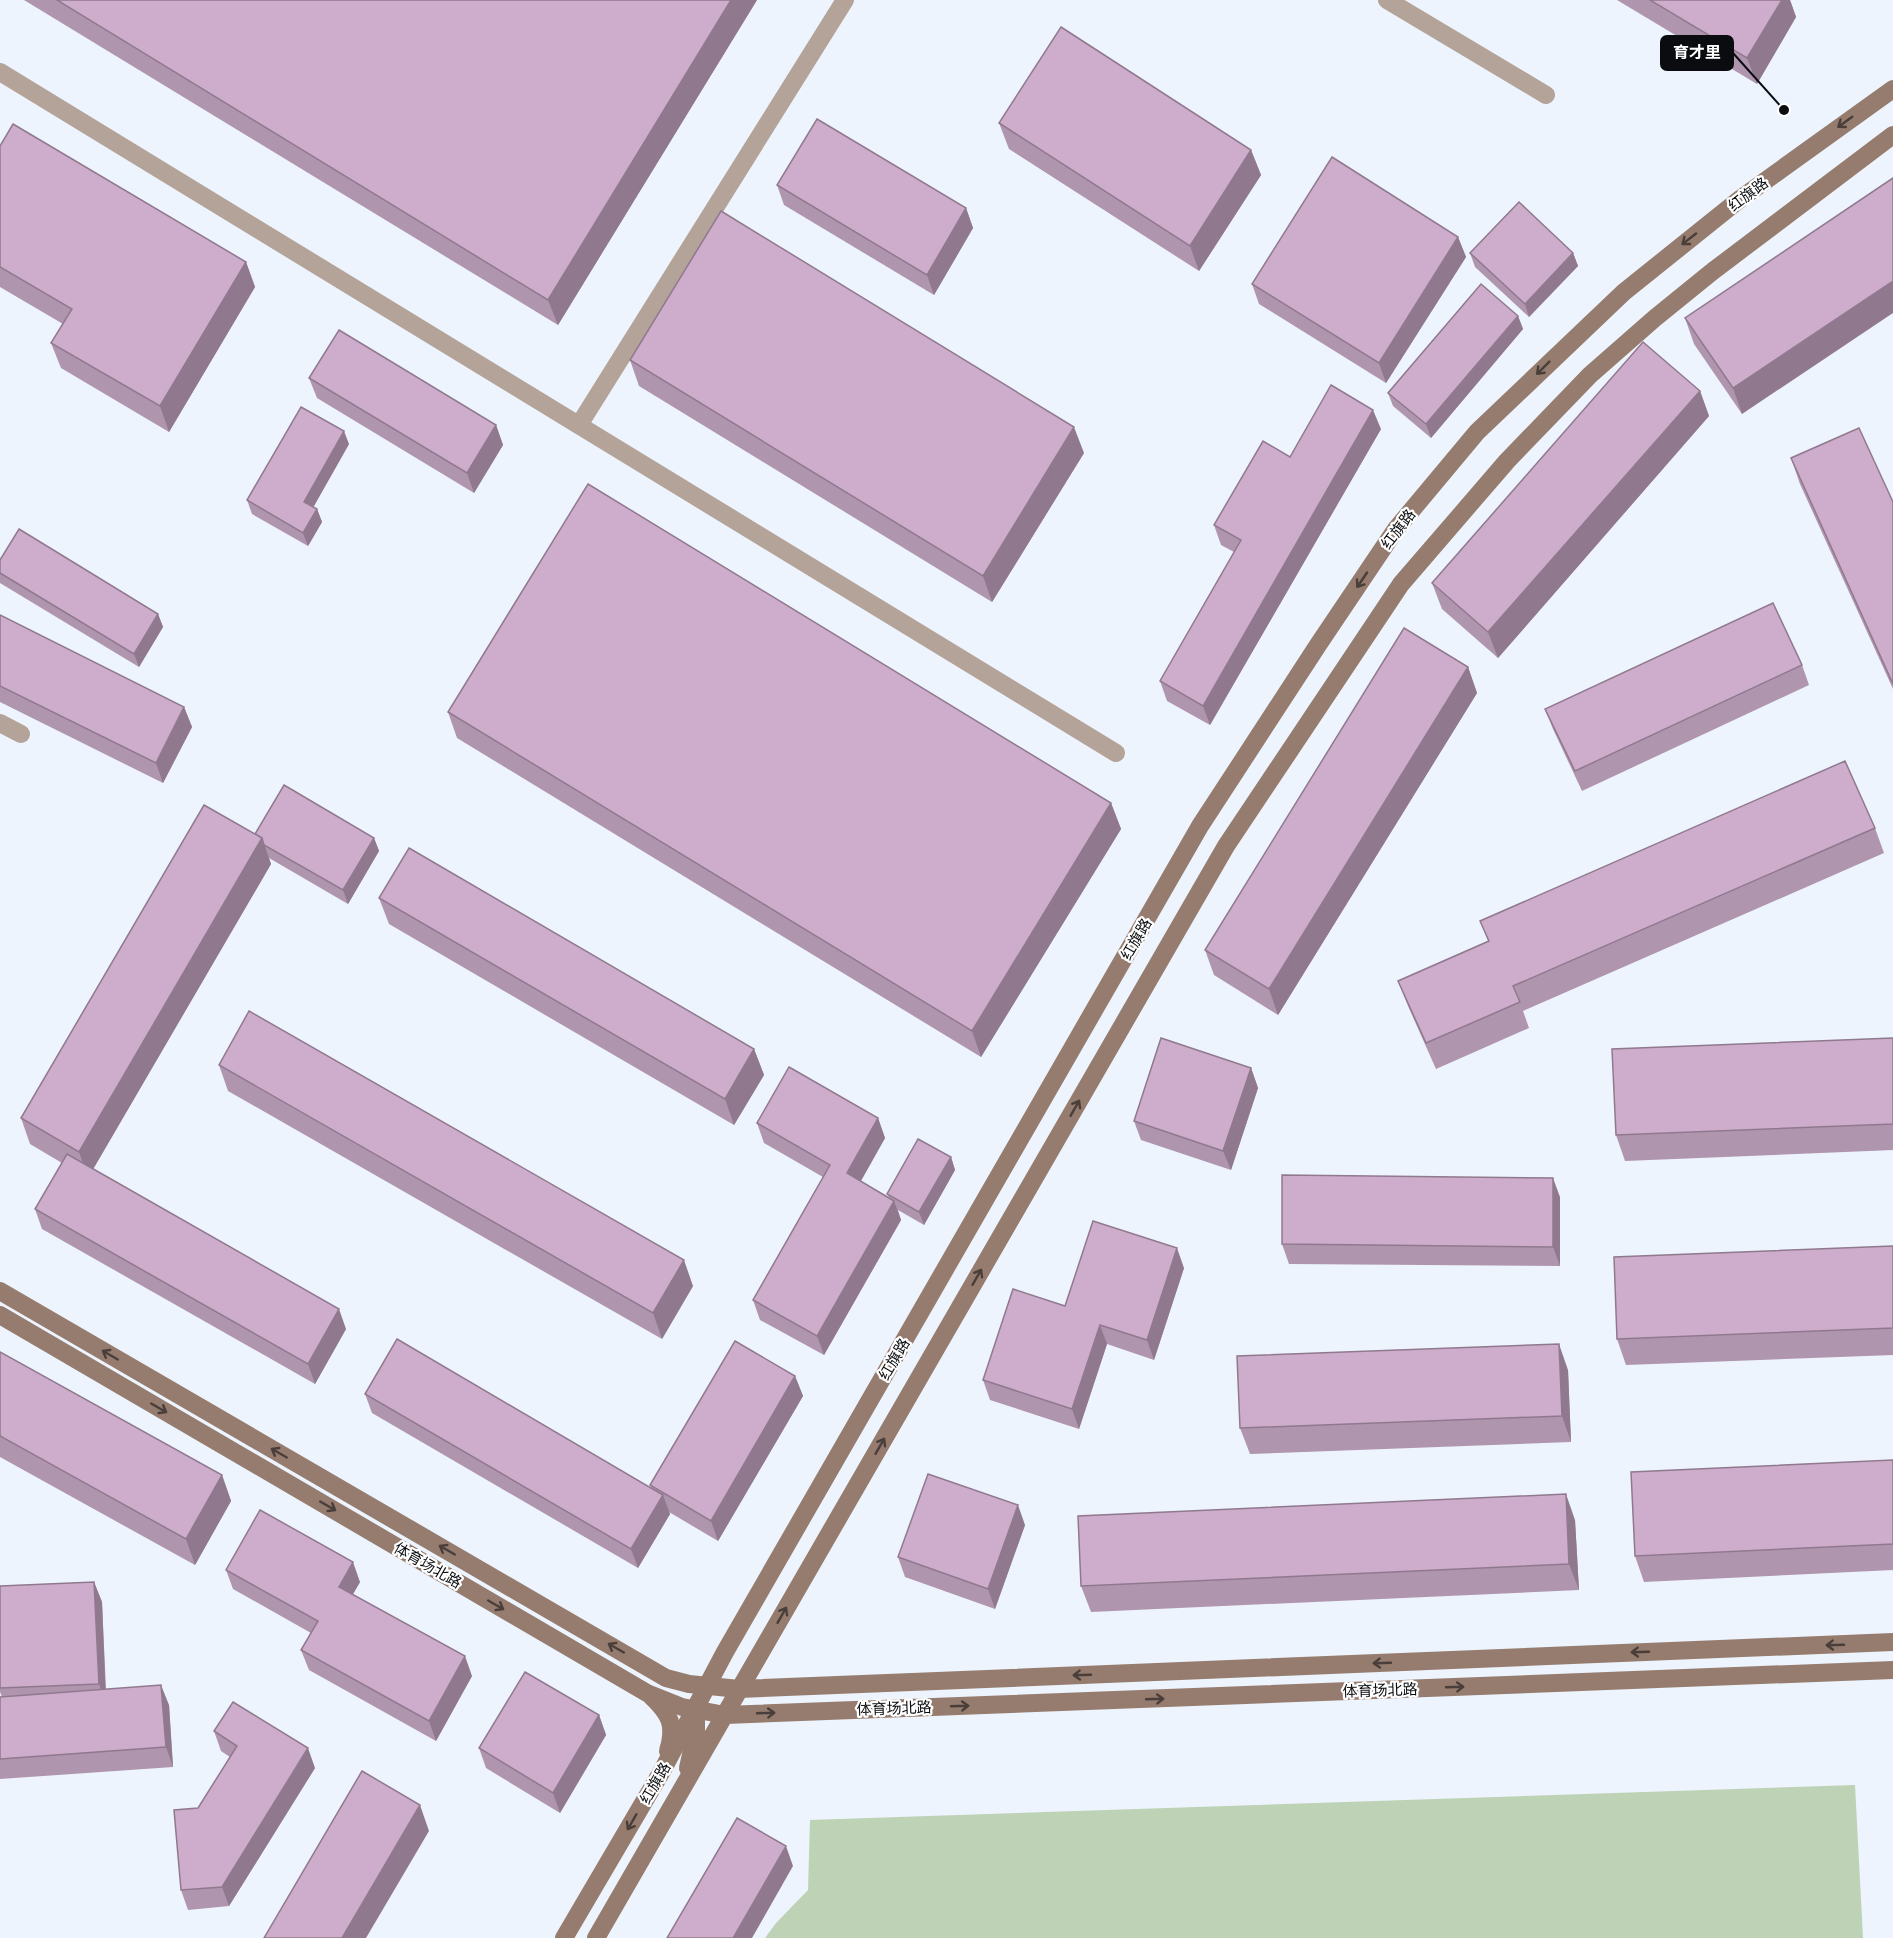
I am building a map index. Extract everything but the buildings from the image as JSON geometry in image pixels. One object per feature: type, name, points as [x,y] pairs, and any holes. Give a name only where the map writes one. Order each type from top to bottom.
[{"type":"main road","name":"红旗路","points":[[564,1938],[662,1771],[710,1695],[725,1652],[1200,826],[1396,530],[1478,432],[1624,292],[1740,199],[1893,89]]},
{"type":"main road","name":"红旗路","points":[[710,1695],[738,1680],[753,1665],[1227,846],[1401,584],[1507,461],[1590,375],[1654,318],[1713,271],[1893,135]]},
{"type":"main road","name":"体育场北路","points":[[0,1291],[666,1678],[710,1695],[725,1715],[1893,1670]]},
{"type":"main road","name":"体育场北路","points":[[0,1315],[647,1693],[682,1707],[710,1695],[1893,1642]]},
{"type":"main road","points":[[666,1678],[697,1675],[725,1652]]},
{"type":"main road","points":[[647,1693],[664,1708],[672,1729],[662,1771]]},
{"type":"main road","name":"红旗路","points":[[596,1938],[725,1715],[710,1695]]},
{"type":"main road","points":[[682,1788],[693,1748],[696,1721],[710,1695]]},
{"type":"lane","points":[[579,425],[845,0]]},
{"type":"lane","points":[[1387,0],[1546,95]]},
{"type":"lane","points":[[0,72],[1116,753]]},
{"type":"lane","points":[[0,723],[21,734]]},
{"type":"green space","points":[[1855,1785],[1863,1938],[765,1938],[776,1923],[808,1890],[810,1820]]},
{"type":"place","name":"育才里","points":[[1784,110]]}]
